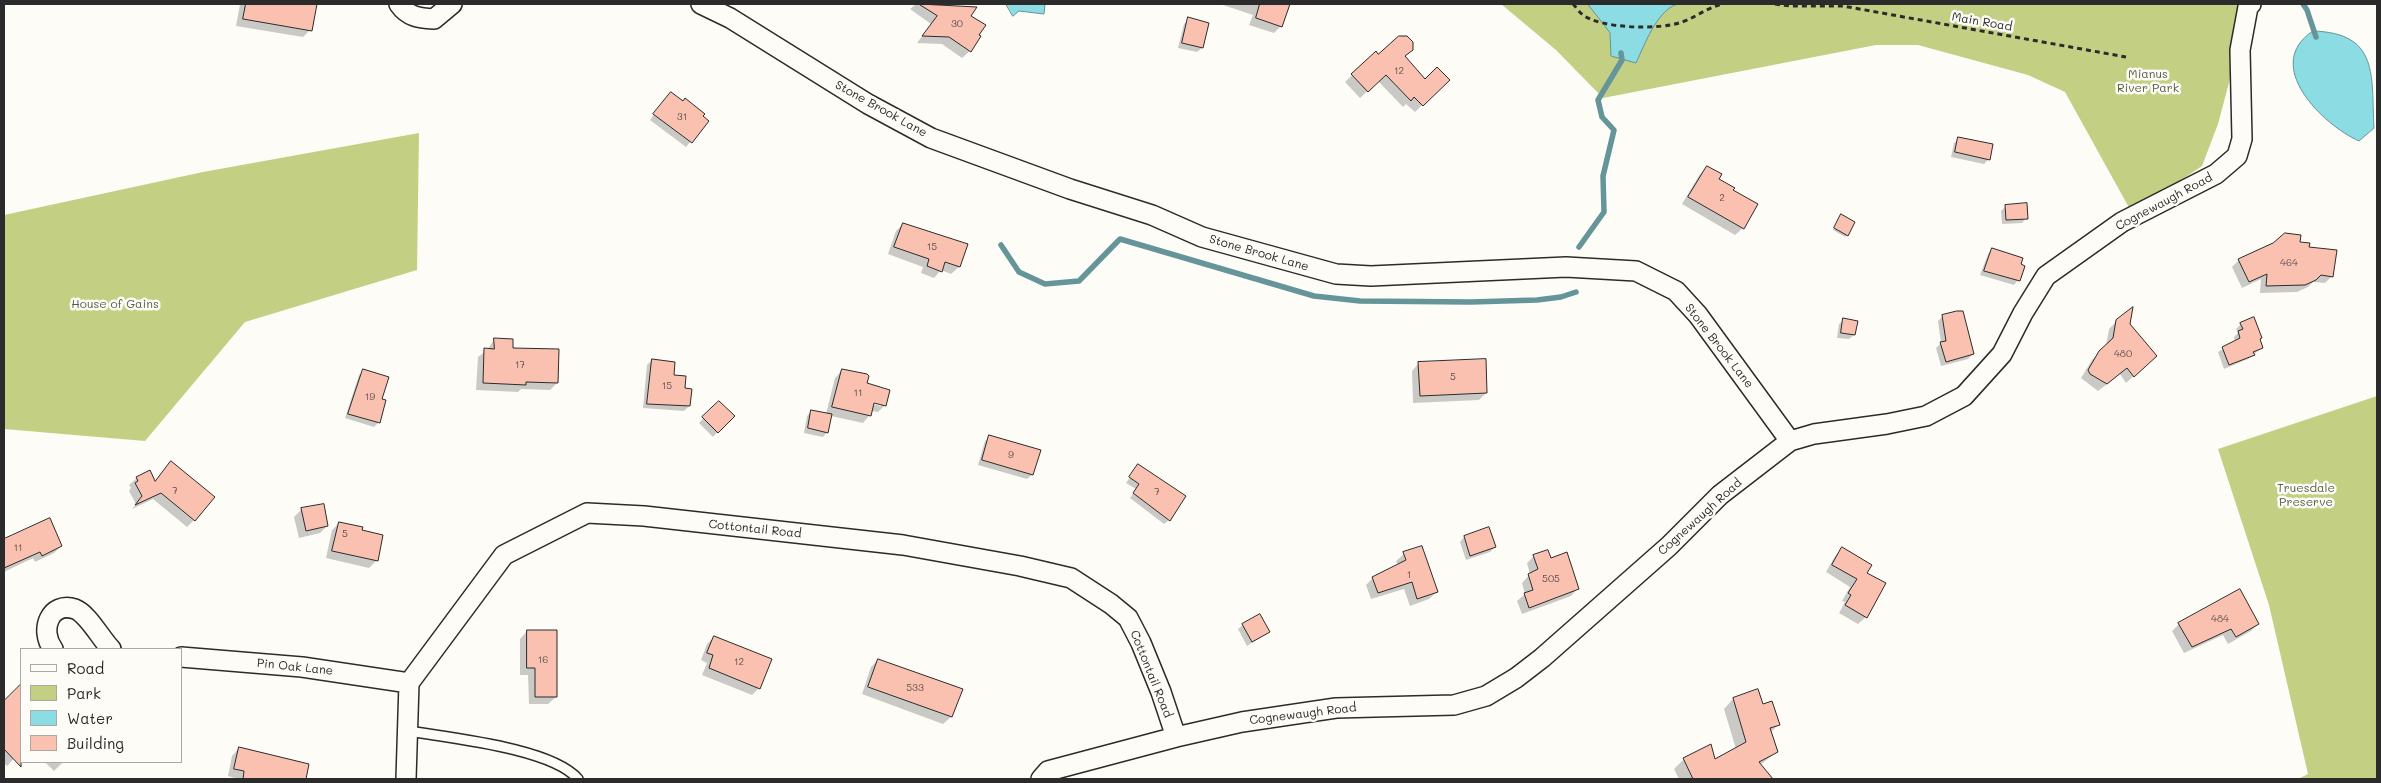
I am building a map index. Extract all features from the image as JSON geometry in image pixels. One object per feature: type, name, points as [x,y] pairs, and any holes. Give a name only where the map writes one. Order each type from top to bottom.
[{"type":"street","points":[[400,4],[405,12],[417,18],[434,19],[452,4]]},
{"type":"street","name":"Stone Brook Lane","points":[[701,4],[730,18],[868,104],[931,138],[1070,190],[1152,215],[1202,237],[1336,274],[1427,274],[1566,267],[1636,271],[1676,291],[1698,315],[1790,441]]},
{"type":"street","name":"Cognewaugh Road","points":[[1041,779],[1048,771],[1176,737],[1242,722],[1336,708],[1454,705],[1486,696],[1516,678],[1542,658],[1669,546],[1720,495],[1790,441],[1814,434],[1887,424],[1926,416],[1964,396],[2002,354],[2023,313],[2046,276],[2122,222],[2216,174],[2237,156],[2242,139],[2240,50],[2248,6],[2251,4]]},
{"type":"street","name":"Cottontail Road","points":[[409,683],[504,555],[587,513],[644,516],[903,545],[1020,566],[1071,578],[1111,604],[1128,618],[1141,643],[1161,692],[1176,737]]},
{"type":"street","points":[[52,648],[47,641],[45,628],[51,616],[60,609],[74,609],[85,616],[100,638],[110,648]]},
{"type":"street","name":"Pin Oak Lane","points":[[182,657],[302,667],[409,683]]},
{"type":"street","points":[[406,779],[409,683]]},
{"type":"lane","points":[[409,731],[510,748],[545,758],[578,779]]},
{"type":"path","points":[[1572,4],[1584,16],[1617,26],[1653,28],[1681,22],[1712,6],[1724,4]]},
{"type":"path","name":"Main Road","points":[[1775,4],[1790,6],[1843,5],[2126,57]]},
{"type":"green space","name":"Mianus River Park","points":[[1501,4],[2256,4],[2247,15],[2218,124],[2202,166],[2132,213],[2065,92],[2028,75],[1918,45],[1876,45],[1603,98],[1556,50]]},
{"type":"green space","name":"House of Gains","points":[[419,133],[417,270],[245,322],[145,441],[4,429],[4,215],[203,172]]},
{"type":"green space","name":"Truesdale Preserve","points":[[2377,396],[2377,779],[2298,779],[2308,774],[2269,605],[2218,449]]},
{"type":"water","points":[[1006,4],[1045,4],[1044,14],[1019,11],[1013,16]]},
{"type":"water","points":[[1588,4],[1677,4],[1657,21],[1636,63],[1611,56],[1610,33]]},
{"type":"water","points":[[2313,31],[2335,34],[2350,40],[2361,49],[2368,61],[2373,91],[2374,128],[2359,141],[2329,122],[2315,108],[2303,93],[2295,77],[2293,60],[2299,45]]},
{"type":"building","points":[[246,4],[317,4],[312,31],[243,19]]},
{"type":"building","points":[[919,4],[977,7],[971,16],[986,25],[971,52],[949,37],[922,36],[937,16]]},
{"type":"building","points":[[1260,4],[1290,4],[1282,27],[1256,18]]},
{"type":"building","points":[[1188,17],[1209,23],[1203,48],[1182,43]]},
{"type":"building","points":[[1399,36],[1407,36],[1413,42],[1413,50],[1405,56],[1425,79],[1437,67],[1450,80],[1423,106],[1414,97],[1411,101],[1386,75],[1368,92],[1351,74],[1376,51],[1378,54]]},
{"type":"building","points":[[671,92],[683,101],[685,98],[705,114],[703,116],[709,121],[692,143],[653,114]]},
{"type":"building","points":[[1958,137],[1993,144],[1990,160],[1955,152]]},
{"type":"building","points":[[1707,166],[1722,174],[1719,179],[1735,188],[1733,190],[1758,204],[1744,229],[1688,197]]},
{"type":"building","points":[[2027,203],[2028,219],[2006,220],[2005,205]]},
{"type":"building","points":[[1841,214],[1855,222],[1848,236],[1834,228]]},
{"type":"building","points":[[903,223],[968,244],[960,267],[945,262],[942,272],[927,266],[929,259],[894,247]]},
{"type":"building","points":[[2285,233],[2301,235],[2300,242],[2310,243],[2309,247],[2337,250],[2333,277],[2321,275],[2316,280],[2305,285],[2266,286],[2267,274],[2249,282],[2238,259],[2273,243]]},
{"type":"building","points":[[1992,248],[2023,258],[2021,264],[2025,266],[2020,281],[1984,271]]},
{"type":"building","points":[[2133,307],[2130,324],[2157,356],[2134,377],[2127,368],[2107,384],[2090,374],[2088,370],[2099,351],[2113,338],[2116,320]]},
{"type":"building","points":[[1963,311],[1974,354],[1946,362],[1940,342],[1946,341],[1942,315]]},
{"type":"building","points":[[2254,317],[2262,338],[2260,339],[2263,348],[2253,352],[2255,355],[2229,365],[2222,347],[2240,338],[2238,331],[2243,329],[2240,323]]},
{"type":"building","points":[[1843,318],[1858,321],[1855,335],[1841,333]]},
{"type":"building","points":[[494,338],[513,339],[513,348],[559,349],[558,383],[526,382],[526,385],[483,383],[484,348],[494,349]]},
{"type":"building","points":[[652,359],[675,362],[674,375],[686,376],[685,388],[692,389],[690,406],[647,404]]},
{"type":"building","points":[[1486,359],[1487,393],[1420,396],[1418,362]]},
{"type":"building","points":[[363,369],[389,377],[382,399],[386,400],[380,423],[348,414]]},
{"type":"building","points":[[842,369],[867,374],[869,376],[867,383],[890,390],[886,406],[874,403],[871,416],[832,407]]},
{"type":"building","points":[[719,401],[735,416],[718,433],[702,417]]},
{"type":"building","points":[[811,410],[832,414],[828,433],[808,428]]},
{"type":"building","points":[[989,435],[1041,450],[1033,475],[982,460]]},
{"type":"building","points":[[171,461],[215,497],[195,521],[161,493],[135,505],[142,496],[135,483],[138,481],[136,477],[150,470],[155,481]]},
{"type":"building","points":[[1138,464],[1186,496],[1170,521],[1133,493],[1139,484],[1129,477]]},
{"type":"building","points":[[324,504],[328,526],[306,531],[301,508]]},
{"type":"building","points":[[50,518],[62,546],[42,556],[40,552],[4,568],[4,539]]},
{"type":"building","points":[[339,522],[363,527],[362,530],[383,535],[378,561],[332,551]]},
{"type":"building","points":[[1489,527],[1496,547],[1470,556],[1464,536]]},
{"type":"building","points":[[1422,546],[1438,592],[1417,599],[1412,582],[1378,593],[1372,577],[1406,560],[1403,552]]},
{"type":"building","points":[[1842,547],[1872,565],[1867,573],[1886,583],[1867,618],[1845,605],[1851,595],[1848,593],[1857,579],[1832,565]]},
{"type":"building","points":[[1548,550],[1551,558],[1567,552],[1579,589],[1529,608],[1524,593],[1533,590],[1528,574],[1538,569],[1533,555]]},
{"type":"building","points":[[2240,589],[2259,624],[2236,637],[2231,629],[2192,647],[2178,623]]},
{"type":"building","points":[[1260,614],[1270,632],[1252,642],[1242,624]]},
{"type":"building","points":[[527,630],[557,630],[557,697],[535,697],[535,668],[527,668]]},
{"type":"building","points":[[714,636],[772,659],[760,689],[709,668],[713,655],[707,653]]},
{"type":"building","points":[[878,659],[963,689],[952,717],[868,687]]},
{"type":"building","points":[[20,685],[21,767],[4,749],[4,701]]},
{"type":"building","points":[[1758,689],[1763,704],[1772,701],[1780,725],[1770,728],[1778,752],[1759,762],[1773,779],[1693,779],[1683,758],[1711,744],[1715,759],[1746,742],[1733,698]]},
{"type":"building","points":[[239,747],[309,764],[306,779],[243,779],[244,771],[234,769]]},
{"type":"waterway","points":[[2303,4],[2307,10],[2316,37]]},
{"type":"waterway","points":[[1579,247],[1604,212],[1603,176],[1614,130],[1602,117],[1598,100],[1622,60],[1621,53]]},
{"type":"waterway","points":[[1001,245],[1019,272],[1045,284],[1079,281],[1120,239],[1314,296],[1360,301],[1471,302],[1537,300],[1561,297],[1576,292]]}]
